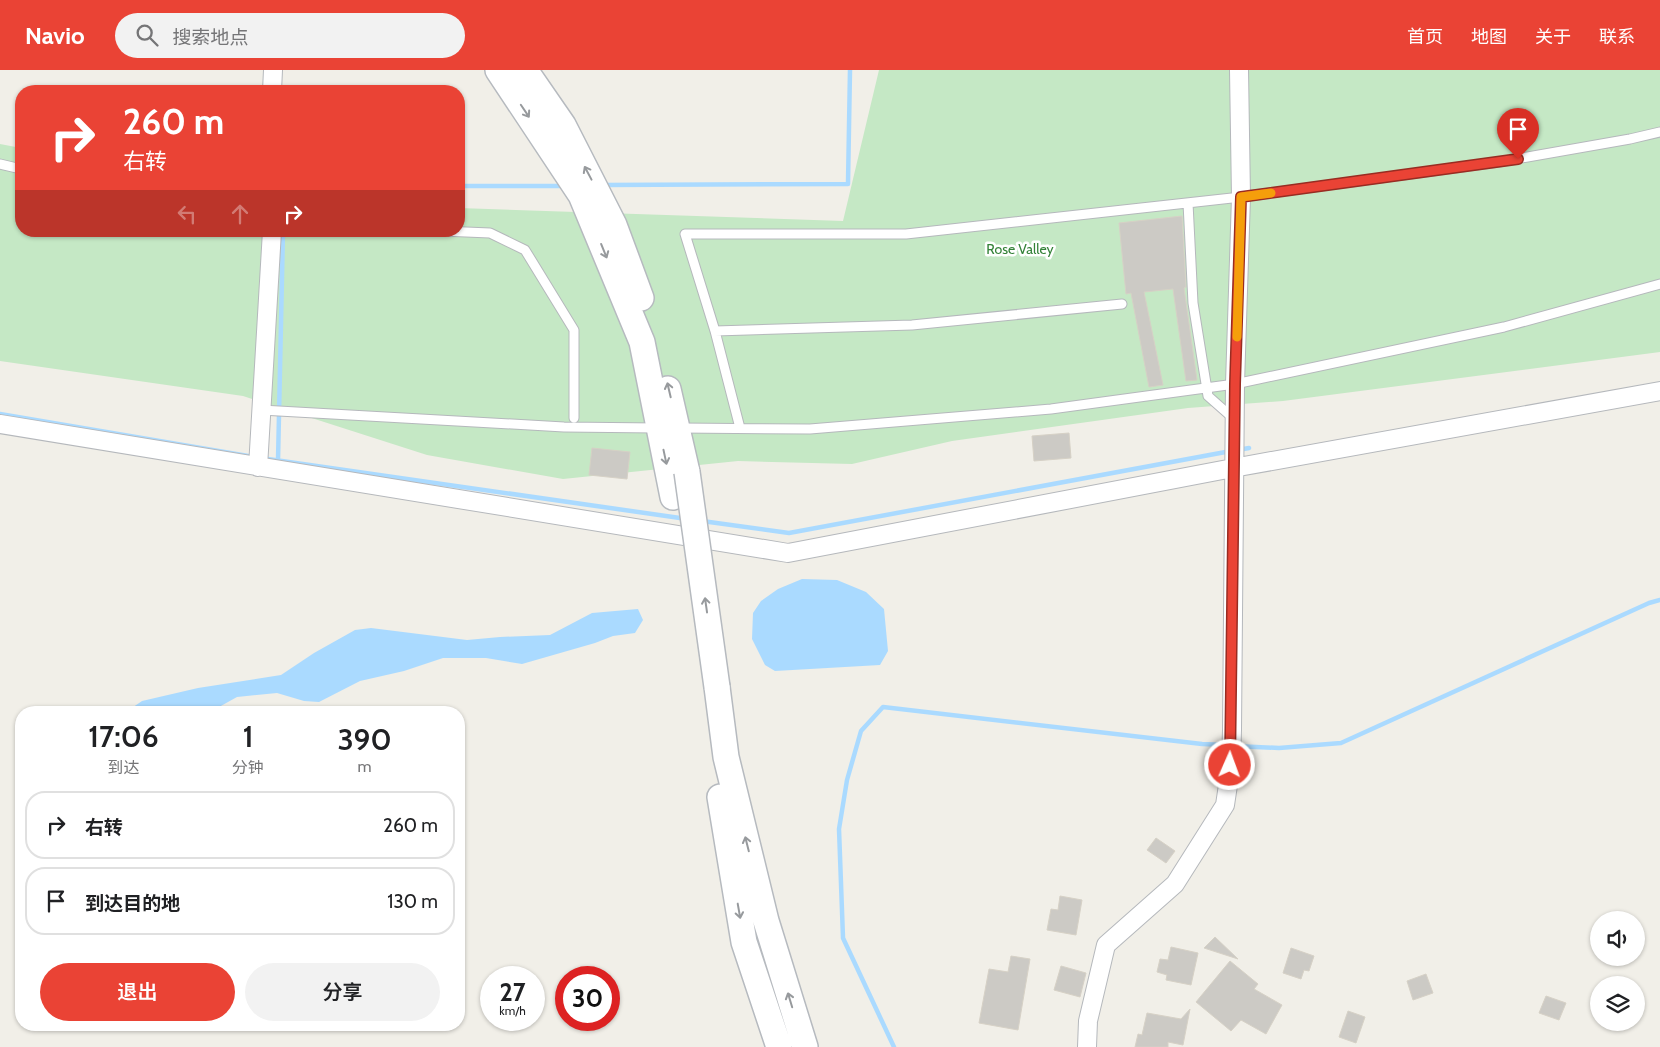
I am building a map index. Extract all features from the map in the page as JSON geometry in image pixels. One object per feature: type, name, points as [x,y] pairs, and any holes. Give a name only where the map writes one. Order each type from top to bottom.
[{"type":"main road","points":[[498,70],[581,195],[642,342],[710,689],[766,921],[805,1047]]},
{"type":"main road","points":[[526,70],[563,125],[614,224],[659,349],[687,472],[710,689],[744,942],[779,1047]]},
{"type":"street","points":[[272,70],[272,85]]},
{"type":"street","points":[[1086,1047],[1088,1021],[1106,945],[1175,884],[1225,805],[1232,730],[1233,468],[1241,197],[1239,70]]},
{"type":"street","points":[[258,467],[272,237]]},
{"type":"street","points":[[0,424],[788,553],[1233,468],[1660,391]]},
{"type":"lane","points":[[740,428],[715,331],[685,234],[906,234],[1241,197],[1499,162],[1660,132]]},
{"type":"lane","points":[[0,164],[15,168]]},
{"type":"lane","points":[[1188,203],[1193,303],[1208,396],[1234,420]]},
{"type":"lane","points":[[465,232],[490,233],[525,250],[574,330],[574,418]]},
{"type":"lane","points":[[261,410],[564,427],[810,429],[1042,410],[1235,384],[1504,327],[1660,284]]},
{"type":"lane","points":[[715,331],[912,325],[1122,304]]},
{"type":"green space","name":"Rose Valley","points":[[879,70],[1660,70],[1660,352],[1283,401],[1188,408],[952,441],[852,464],[738,461],[563,479],[427,455],[243,396],[0,361],[0,144],[15,147],[15,237],[465,237],[465,208],[843,221]]},
{"type":"water","points":[[802,579],[837,580],[866,592],[884,609],[888,651],[880,665],[775,671],[765,665],[752,639],[753,613],[761,601],[778,589]]},
{"type":"water","points":[[638,609],[643,620],[635,633],[613,636],[522,664],[486,658],[443,658],[404,671],[360,681],[319,702],[304,701],[277,693],[237,697],[221,706],[135,706],[142,701],[198,688],[281,675],[314,653],[355,630],[371,628],[467,640],[550,635],[592,613]]},
{"type":"building","points":[[1182,216],[1186,287],[1184,288],[1197,380],[1186,381],[1173,289],[1144,292],[1163,385],[1149,387],[1131,293],[1126,294],[1119,223]]},
{"type":"building","points":[[1069,433],[1071,458],[1034,461],[1032,436]]},
{"type":"building","points":[[592,448],[630,452],[627,479],[589,475]]},
{"type":"building","points":[[1156,838],[1175,851],[1166,863],[1147,850]]},
{"type":"building","points":[[1060,896],[1082,900],[1076,935],[1047,930],[1051,909],[1058,910]]},
{"type":"building","points":[[1215,937],[1238,959],[1204,948]]},
{"type":"building","points":[[1171,947],[1198,953],[1191,985],[1166,980],[1167,975],[1157,972],[1160,959],[1168,960]]},
{"type":"building","points":[[1291,948],[1314,956],[1309,971],[1304,970],[1301,979],[1283,973]]},
{"type":"building","points":[[1011,956],[1030,959],[1018,1030],[979,1023],[989,969],[1008,972]]},
{"type":"building","points":[[1230,961],[1258,984],[1254,989],[1282,1005],[1266,1034],[1241,1020],[1231,1031],[1196,1002]]},
{"type":"building","points":[[1061,966],[1086,973],[1080,997],[1054,990]]},
{"type":"building","points":[[1426,974],[1433,993],[1413,1000],[1407,981]]},
{"type":"building","points":[[1546,996],[1566,1003],[1559,1020],[1539,1013]]},
{"type":"building","points":[[1190,1009],[1183,1045],[1168,1042],[1168,1047],[1135,1047],[1138,1034],[1142,1035],[1147,1013],[1181,1019]]},
{"type":"building","points":[[1348,1011],[1365,1017],[1356,1043],[1339,1037]]},
{"type":"waterway","points":[[603,185],[848,184],[850,70]]},
{"type":"waterway","points":[[465,186],[566,186]]},
{"type":"waterway","points":[[278,461],[283,237]]},
{"type":"waterway","points":[[0,414],[254,457]]},
{"type":"waterway","points":[[1238,450],[1249,448]]},
{"type":"waterway","points":[[702,521],[789,533],[1231,451]]},
{"type":"waterway","points":[[261,458],[687,519]]},
{"type":"waterway","points":[[1234,746],[1279,748],[1341,743],[1649,603],[1660,600]]},
{"type":"waterway","points":[[894,1047],[843,938],[839,829],[847,780],[861,731],[883,707],[1202,744],[1227,745]]},
{"type":"slow traffic","points":[[1237,337],[1241,197],[1271,193]]},
{"type":"route","points":[[1230,765],[1232,730],[1233,468],[1241,197],[1518,159]]}]
